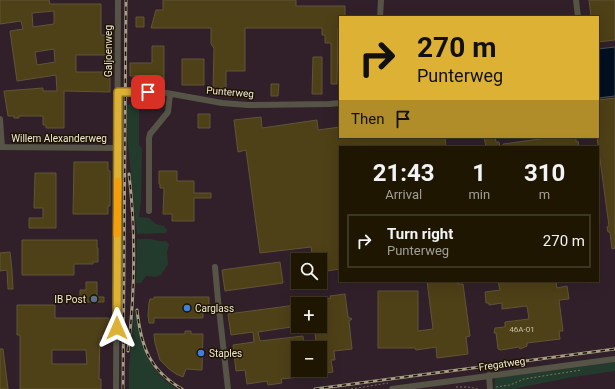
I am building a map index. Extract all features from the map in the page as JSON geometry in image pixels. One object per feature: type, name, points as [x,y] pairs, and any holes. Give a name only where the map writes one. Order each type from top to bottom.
[{"type":"street","name":"Galjoenweg","points":[[116,389],[118,0]]},
{"type":"street","points":[[380,16],[381,0]]},
{"type":"street","points":[[576,0],[578,16]]},
{"type":"street","name":"Punterweg","points":[[118,92],[160,92],[222,103],[248,105],[339,103]]},
{"type":"street","points":[[149,212],[149,138],[150,134],[168,112],[170,94]]},
{"type":"street","points":[[0,118],[1,148]]},
{"type":"street","name":"Willem Alexanderweg","points":[[1,148],[117,148]]},
{"type":"street","points":[[215,267],[228,389]]},
{"type":"street","name":"Fregatweg","points":[[392,389],[615,359]]},
{"type":"street","points":[[489,375],[490,388]]},
{"type":"path","name":"Fregatweg","points":[[490,388],[510,385],[524,379],[582,370]]},
{"type":"path","points":[[453,387],[478,389]]},
{"type":"shaded area","points":[[0,0],[615,0],[615,389],[0,389]]},
{"type":"green space","points":[[139,104],[139,145],[142,148],[141,201],[139,217],[149,218],[156,224],[164,226],[167,230],[166,233],[137,234],[128,145],[126,105]]},
{"type":"green space","points":[[137,239],[166,241],[169,244],[167,252],[168,264],[161,275],[156,277],[146,276],[141,283],[136,283]]},
{"type":"green space","points":[[135,308],[142,343],[151,364],[166,381],[177,389],[129,389],[129,366]]},
{"type":"green space","points":[[615,362],[615,371],[573,377],[513,389],[494,389],[495,378]]},
{"type":"water","points":[[615,47],[615,96],[599,98],[599,49]]},
{"type":"building","points":[[0,0],[49,0],[50,4],[101,4],[101,35],[110,35],[110,55],[76,55],[76,72],[110,72],[110,92],[64,91],[64,128],[46,128],[46,125],[43,125],[43,116],[19,116],[19,118],[14,118],[14,116],[8,116],[4,91],[43,88],[43,91],[57,91],[56,75],[17,81],[10,31],[23,29],[21,21],[0,24]],"holes":[[[54,11],[54,24],[33,27],[32,13]],[[54,49],[55,62],[37,65],[35,52]]]},
{"type":"building","points":[[163,0],[296,0],[296,6],[345,6],[345,16],[339,16],[337,84],[331,84],[331,43],[325,43],[325,35],[322,35],[322,28],[245,28],[245,71],[226,71],[226,93],[213,93],[214,48],[211,44],[211,28],[151,28],[156,10],[163,10]]},
{"type":"building","points":[[589,0],[615,0],[615,40],[599,42],[599,16],[591,16]]},
{"type":"building","points":[[136,17],[144,17],[144,27],[136,27]]},
{"type":"building","points":[[152,46],[164,46],[164,86],[152,86],[152,77],[130,76],[130,63],[152,63]]},
{"type":"building","points":[[313,57],[322,57],[322,94],[312,94]]},
{"type":"building","points":[[182,59],[204,59],[204,85],[182,85]]},
{"type":"building","points":[[271,84],[279,84],[278,96],[271,96]]},
{"type":"building","points":[[615,98],[615,248],[612,249],[610,232],[608,232],[607,227],[609,226],[597,138],[599,138],[599,100]]},
{"type":"building","points":[[198,114],[210,114],[210,128],[198,128]]},
{"type":"building","points":[[261,117],[262,128],[317,120],[318,130],[339,127],[339,138],[445,138],[446,146],[339,146],[339,269],[327,271],[327,253],[312,253],[311,247],[260,253],[246,150],[238,152],[234,120]]},
{"type":"building","points":[[484,138],[495,138],[496,142],[499,142],[500,146],[486,146]]},
{"type":"building","points":[[548,138],[576,138],[576,142],[578,141],[579,146],[503,146],[503,144]]},
{"type":"building","points":[[74,162],[108,162],[108,170],[110,171],[110,206],[108,206],[108,214],[73,214]]},
{"type":"building","points":[[159,171],[177,171],[177,181],[194,181],[194,193],[211,193],[211,198],[194,198],[194,221],[172,221],[172,214],[163,214],[164,188],[160,188]]},
{"type":"building","points":[[35,173],[56,173],[56,228],[29,228],[29,218],[43,218],[43,208],[34,208]]},
{"type":"building","points":[[22,240],[97,240],[98,262],[93,262],[93,264],[74,264],[74,275],[22,275]]},
{"type":"building","points":[[10,252],[13,289],[8,289],[7,270],[0,271],[0,253]]},
{"type":"building","points":[[280,262],[283,283],[225,291],[222,270]]},
{"type":"building","points":[[86,282],[97,282],[97,297],[104,297],[104,302],[80,302],[80,290],[86,290]]},
{"type":"building","points":[[427,282],[458,282],[458,284],[463,284],[470,336],[466,337],[468,354],[437,358],[436,347],[416,350],[415,348],[378,348],[378,291],[418,291],[418,331],[433,329]]},
{"type":"building","points":[[498,282],[556,282],[557,288],[567,286],[569,299],[559,300],[563,331],[559,331],[560,339],[527,343],[527,346],[520,349],[519,347],[501,350],[498,349],[496,333],[494,333],[495,328],[505,327],[505,322],[529,319],[527,306],[502,309],[502,303],[489,305],[489,303],[486,303],[485,292],[500,290]]},
{"type":"building","points":[[345,294],[348,317],[352,319],[349,321],[352,349],[334,351],[335,360],[331,360],[333,372],[327,373],[327,341],[316,341],[315,333],[327,333],[327,299],[331,298],[330,296]]},
{"type":"building","points":[[154,297],[209,297],[209,312],[203,312],[203,318],[154,318],[154,323],[149,323],[149,303],[150,299],[154,299]]},
{"type":"building","points":[[17,305],[55,305],[55,318],[109,318],[109,336],[100,336],[99,379],[101,379],[101,389],[20,389],[20,335],[17,335]],"holes":[[[52,350],[86,350],[87,364],[52,364]]]},
{"type":"building","points":[[291,306],[291,327],[258,332],[260,341],[303,336],[303,341],[291,341],[291,377],[299,377],[281,379],[282,383],[268,385],[267,381],[247,384],[245,370],[236,371],[233,345],[254,342],[253,332],[231,335],[228,314]]},
{"type":"building","points":[[185,331],[191,331],[191,334],[203,334],[202,370],[186,369],[183,377],[169,369],[160,360],[154,334],[185,334]]},
{"type":"building","points":[[0,349],[3,349],[8,389],[0,389]]},
{"type":"railway","points":[[123,389],[126,0]]},
{"type":"railway","points":[[128,351],[134,262],[133,218],[129,174]]},
{"type":"railway","points":[[137,310],[144,346],[154,365],[171,382],[182,389]]},
{"type":"railway","points":[[315,389],[615,349]]},
{"type":"slow traffic","points":[[117,234],[118,181]]},
{"type":"place","name":"IB Post","points":[[94,299]]},
{"type":"place","name":"Carglass","points":[[187,308]]},
{"type":"place","name":"Staples","points":[[201,353]]},
{"type":"route","points":[[117,328],[118,92],[148,92]]}]
